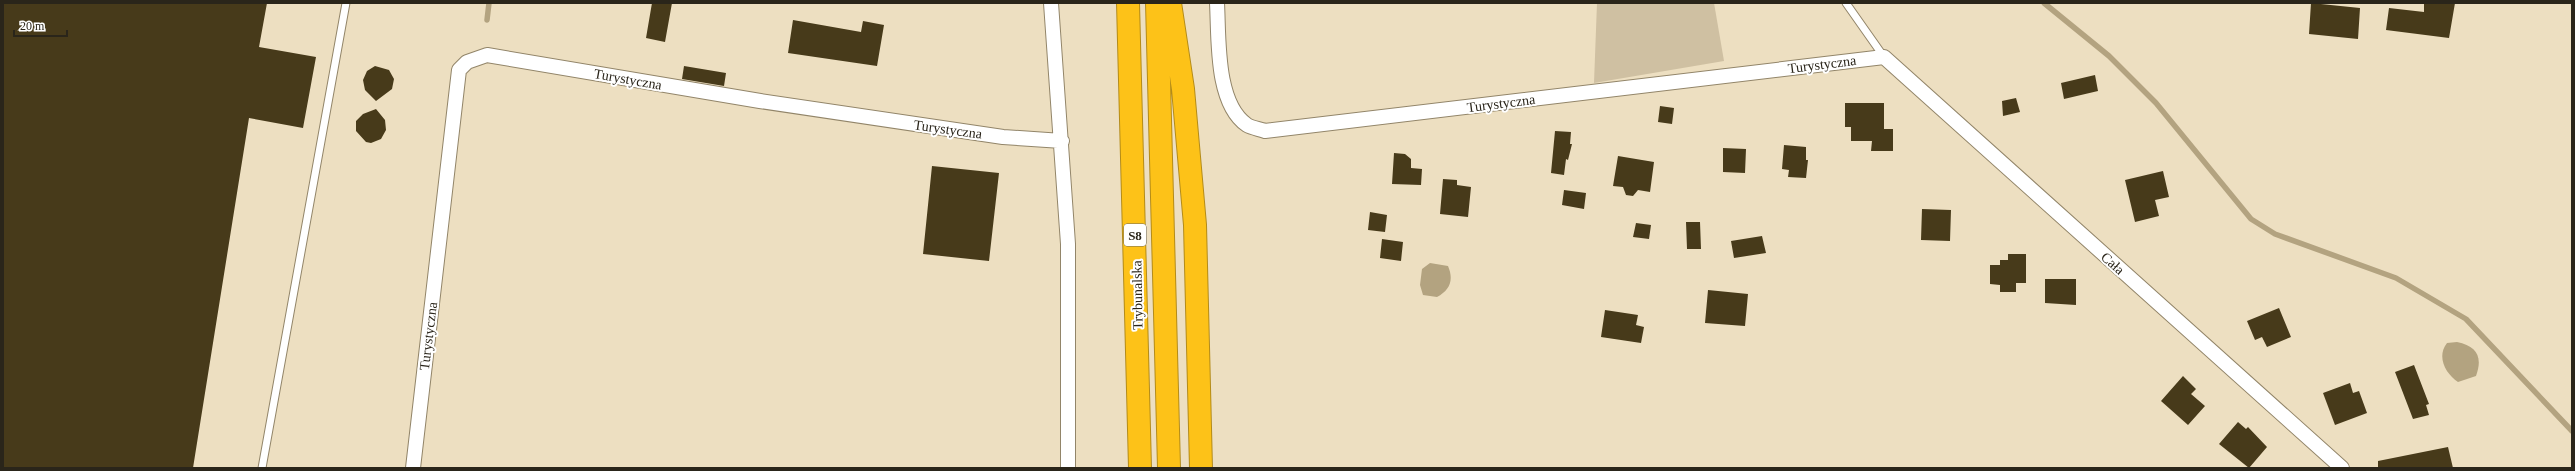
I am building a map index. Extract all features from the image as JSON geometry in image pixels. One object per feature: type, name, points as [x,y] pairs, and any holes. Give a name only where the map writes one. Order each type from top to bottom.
[{"type":"highway","name":"Trybunalska","points":[[1128,3],[1140,468]]},
{"type":"highway","name":"Trybunalska","points":[[1157,3],[1169,468]]},
{"type":"highway","points":[[1170,3],[1182,89],[1195,225],[1201,468]]},
{"type":"street","points":[[1051,3],[1062,141],[1068,244],[1068,468]]},
{"type":"street","name":"Turystyczna","points":[[1217,3],[1222,83],[1234,111],[1247,125],[1265,131],[1884,57]]},
{"type":"street","name":"Turystyczna","points":[[413,468],[459,70],[467,62],[487,55],[760,101],[1003,137],[1062,141]]},
{"type":"street","name":"Cała","points":[[1884,57],[2342,468]]},
{"type":"lane","points":[[262,468],[346,3]]},
{"type":"lane","points":[[1846,3],[1884,57]]},
{"type":"shaded area","points":[[1597,3],[1714,3],[1724,61],[1594,83]]},
{"type":"shaded area","points":[[1430,263],[1448,266],[1450,271],[1451,280],[1448,288],[1437,297],[1423,295],[1420,285],[1422,269]]},
{"type":"shaded area","points":[[2457,342],[2469,346],[2474,350],[2477,353],[2479,363],[2476,376],[2458,382],[2446,370],[2442,359],[2442,354],[2447,343]]},
{"type":"building","points":[[3,3],[267,3],[259,47],[316,57],[303,128],[249,118],[193,468],[3,468]]},
{"type":"building","points":[[652,3],[672,3],[665,42],[646,38]]},
{"type":"building","points":[[2311,3],[2360,8],[2358,39],[2309,34]]},
{"type":"building","points":[[2424,3],[2455,3],[2449,38],[2386,30],[2389,8],[2424,12]]},
{"type":"building","points":[[793,20],[861,32],[863,21],[884,25],[877,66],[788,53]]},
{"type":"building","points":[[375,66],[389,70],[394,79],[392,89],[376,101],[365,90],[363,80],[367,71]]},
{"type":"building","points":[[684,66],[726,73],[724,86],[682,79]]},
{"type":"building","points":[[2095,75],[2098,91],[2064,99],[2061,83]]},
{"type":"building","points":[[2016,98],[2020,112],[2003,116],[2002,101]]},
{"type":"building","points":[[1845,103],[1884,103],[1884,129],[1893,129],[1893,151],[1871,151],[1872,141],[1851,141],[1851,127],[1845,127]]},
{"type":"building","points":[[1660,106],[1674,108],[1672,124],[1658,122]]},
{"type":"building","points":[[376,109],[385,120],[386,130],[381,139],[371,143],[366,142],[356,131],[356,121],[363,114]]},
{"type":"building","points":[[1555,131],[1571,132],[1570,144],[1572,144],[1568,160],[1566,159],[1564,175],[1551,173]]},
{"type":"building","points":[[1784,145],[1806,147],[1806,160],[1808,160],[1806,178],[1788,177],[1789,170],[1782,169]]},
{"type":"building","points":[[1723,148],[1746,149],[1745,173],[1723,172]]},
{"type":"building","points":[[1394,153],[1405,154],[1411,159],[1411,168],[1422,169],[1421,185],[1392,184]]},
{"type":"building","points":[[1618,156],[1654,162],[1650,192],[1638,190],[1633,196],[1626,195],[1623,187],[1613,186]]},
{"type":"building","points":[[932,166],[999,173],[989,261],[923,254]]},
{"type":"building","points":[[2163,171],[2169,197],[2155,200],[2159,216],[2135,222],[2125,180]]},
{"type":"building","points":[[1443,179],[1457,180],[1457,185],[1471,187],[1468,217],[1440,214]]},
{"type":"building","points":[[1564,190],[1586,193],[1584,209],[1562,205]]},
{"type":"building","points":[[1922,209],[1951,210],[1950,241],[1921,240]]},
{"type":"building","points":[[1370,212],[1387,215],[1385,232],[1368,230]]},
{"type":"building","points":[[1686,222],[1700,222],[1701,249],[1687,249]]},
{"type":"building","points":[[1636,223],[1651,225],[1649,239],[1633,237]]},
{"type":"building","points":[[1762,236],[1766,253],[1734,258],[1731,241]]},
{"type":"building","points":[[1382,239],[1403,242],[1401,261],[1380,258]]},
{"type":"building","points":[[2008,254],[2026,254],[2026,283],[2016,283],[2016,292],[2000,292],[2000,285],[1990,284],[1990,265],[2000,265],[2000,260],[2008,260]]},
{"type":"building","points":[[2045,279],[2076,279],[2076,305],[2045,303]]},
{"type":"building","points":[[1708,290],[1748,294],[1745,326],[1705,323]]},
{"type":"building","points":[[2279,308],[2291,337],[2267,347],[2262,337],[2255,340],[2247,321]]},
{"type":"building","points":[[1605,310],[1638,315],[1636,325],[1644,327],[1641,343],[1601,337]]},
{"type":"building","points":[[2414,365],[2429,404],[2426,405],[2429,415],[2413,419],[2395,372]]},
{"type":"building","points":[[2183,376],[2196,389],[2191,394],[2205,406],[2188,425],[2161,401]]},
{"type":"building","points":[[2350,383],[2353,393],[2359,391],[2367,413],[2335,425],[2323,393]]},
{"type":"building","points":[[2238,422],[2246,429],[2248,427],[2267,447],[2249,468],[2219,444]]},
{"type":"building","points":[[2448,447],[2453,468],[2378,468],[2378,461]]},
{"type":"waterway","points":[[487,20],[489,3]]},
{"type":"waterway","points":[[2044,3],[2109,56],[2156,103],[2251,219],[2275,234],[2396,278],[2466,319],[2572,431]]}]
